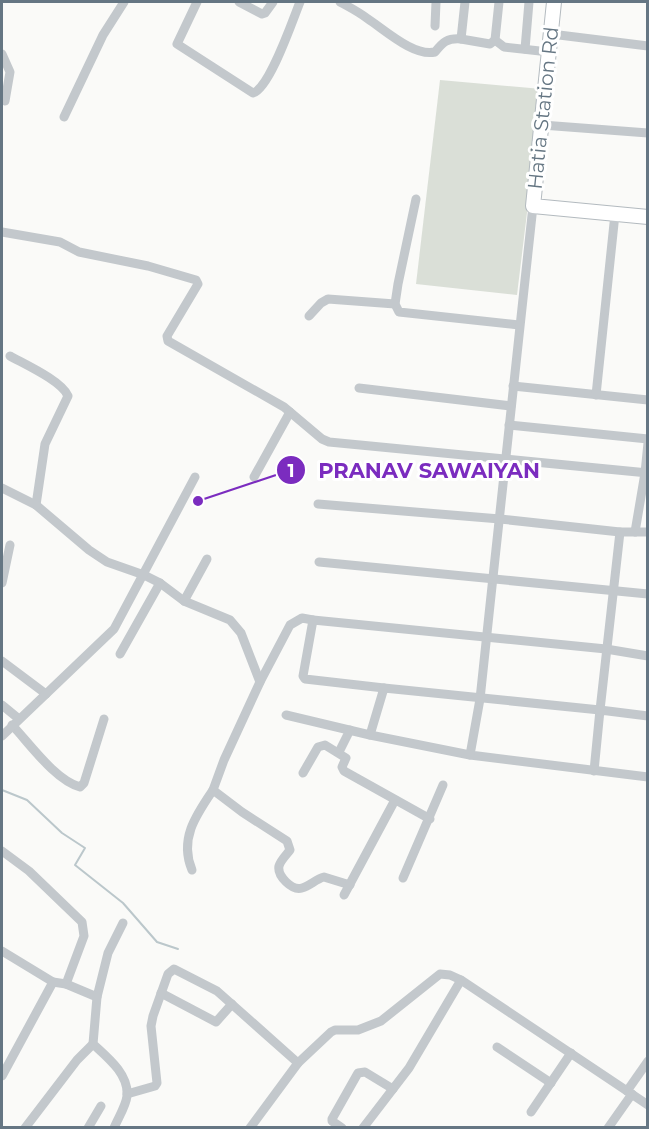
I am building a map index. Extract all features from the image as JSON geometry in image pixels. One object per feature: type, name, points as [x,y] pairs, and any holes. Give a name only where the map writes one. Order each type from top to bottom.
[{"type":"street","points":[[64,117],[103,35],[124,2]]},
{"type":"street","points":[[197,2],[177,44],[253,93],[260,89],[274,65],[300,2]]},
{"type":"street","points":[[240,2],[262,14],[273,2]]},
{"type":"street","points":[[340,2],[407,45],[427,53],[435,52],[448,39],[490,44],[495,40],[499,2]]},
{"type":"street","points":[[435,26],[436,2]]},
{"type":"street","points":[[461,39],[465,2]]},
{"type":"street","points":[[525,49],[530,2]]},
{"type":"street","name":"Hatia Station Rd","points":[[554,2],[533,206],[648,217]]},
{"type":"street","points":[[551,34],[648,46]]},
{"type":"street","points":[[495,40],[504,47],[549,52]]},
{"type":"street","points":[[2,54],[10,72],[5,101]]},
{"type":"street","points":[[542,125],[648,133]]},
{"type":"street","points":[[416,199],[402,259],[395,304],[399,312],[519,325]]},
{"type":"street","points":[[470,755],[480,699],[533,206]]},
{"type":"street","points":[[596,395],[615,214]]},
{"type":"street","points":[[2,232],[60,243],[79,252],[141,264],[196,280],[198,284],[167,336],[168,341],[290,412],[322,439],[329,442],[646,473]]},
{"type":"street","points":[[309,316],[328,299],[395,304]]},
{"type":"street","points":[[10,356],[52,381],[66,391],[68,396],[45,444],[36,505]]},
{"type":"street","points":[[513,386],[648,400]]},
{"type":"street","points":[[359,388],[511,406]]},
{"type":"street","points":[[254,477],[290,412]]},
{"type":"street","points":[[509,425],[648,441],[646,473],[635,532]]},
{"type":"street","points":[[2,736],[110,634],[144,575],[195,477]]},
{"type":"street","points":[[2,488],[36,505],[107,562],[144,575],[160,583],[184,601],[230,620],[241,633],[260,682]]},
{"type":"street","points":[[318,504],[500,519],[620,532],[648,532]]},
{"type":"street","points":[[594,771],[620,532]]},
{"type":"street","points":[[2,583],[10,545]]},
{"type":"street","points":[[184,601],[207,559]]},
{"type":"street","points":[[319,562],[648,594]]},
{"type":"street","points":[[120,654],[160,583]]},
{"type":"street","points":[[192,870],[188,853],[192,823],[213,790],[224,760],[260,682],[290,625],[302,618],[606,649],[648,656]]},
{"type":"street","points":[[313,620],[303,676],[305,679],[648,716]]},
{"type":"street","points":[[2,661],[46,694]]},
{"type":"street","points":[[370,735],[384,688]]},
{"type":"street","points":[[2,705],[56,772],[80,787],[84,783],[104,719]]},
{"type":"street","points":[[286,715],[470,755],[648,777]]},
{"type":"street","points":[[339,752],[350,730]]},
{"type":"street","points":[[303,773],[320,745],[325,745],[346,758],[342,767],[344,771],[430,819]]},
{"type":"street","points":[[403,878],[443,785]]},
{"type":"street","points":[[213,790],[287,841],[290,850],[280,863],[279,869],[282,878],[290,885],[303,888],[324,877],[350,885]]},
{"type":"street","points":[[344,895],[395,800]]},
{"type":"street","points":[[2,850],[29,871],[82,922],[84,936],[66,984]]},
{"type":"street","points":[[25,1128],[77,1060],[93,1044],[97,997],[108,953],[123,923]]},
{"type":"street","points":[[2,951],[53,982],[66,984],[97,997]]},
{"type":"street","points":[[127,1094],[155,1086],[157,1083],[151,1026],[168,974],[177,969],[211,987],[298,1063]]},
{"type":"street","points":[[250,1128],[298,1063],[331,1032],[341,1029],[358,1030],[381,1021],[440,974],[461,980],[648,1105]]},
{"type":"street","points":[[363,1128],[415,1059],[461,980]]},
{"type":"street","points":[[2,1076],[53,982]]},
{"type":"street","points":[[161,993],[216,1022],[232,1004]]},
{"type":"street","points":[[93,1044],[118,1070],[127,1094],[114,1128]]},
{"type":"street","points":[[497,1047],[551,1083]]},
{"type":"street","points":[[531,1112],[571,1053]]},
{"type":"street","points":[[608,1128],[648,1061]]},
{"type":"street","points":[[342,1128],[332,1121],[358,1073],[365,1072],[393,1089]]},
{"type":"street","points":[[87,1128],[101,1106]]},
{"type":"shaded area","points":[[440,80],[542,89],[517,295],[416,284]]},
{"type":"waterway","points":[[2,790],[27,800],[62,833],[85,848],[75,865],[123,903],[157,942],[178,949]]},
{"type":"place","name":"PRANAV SAWAIYAN","points":[[198,501]]}]
